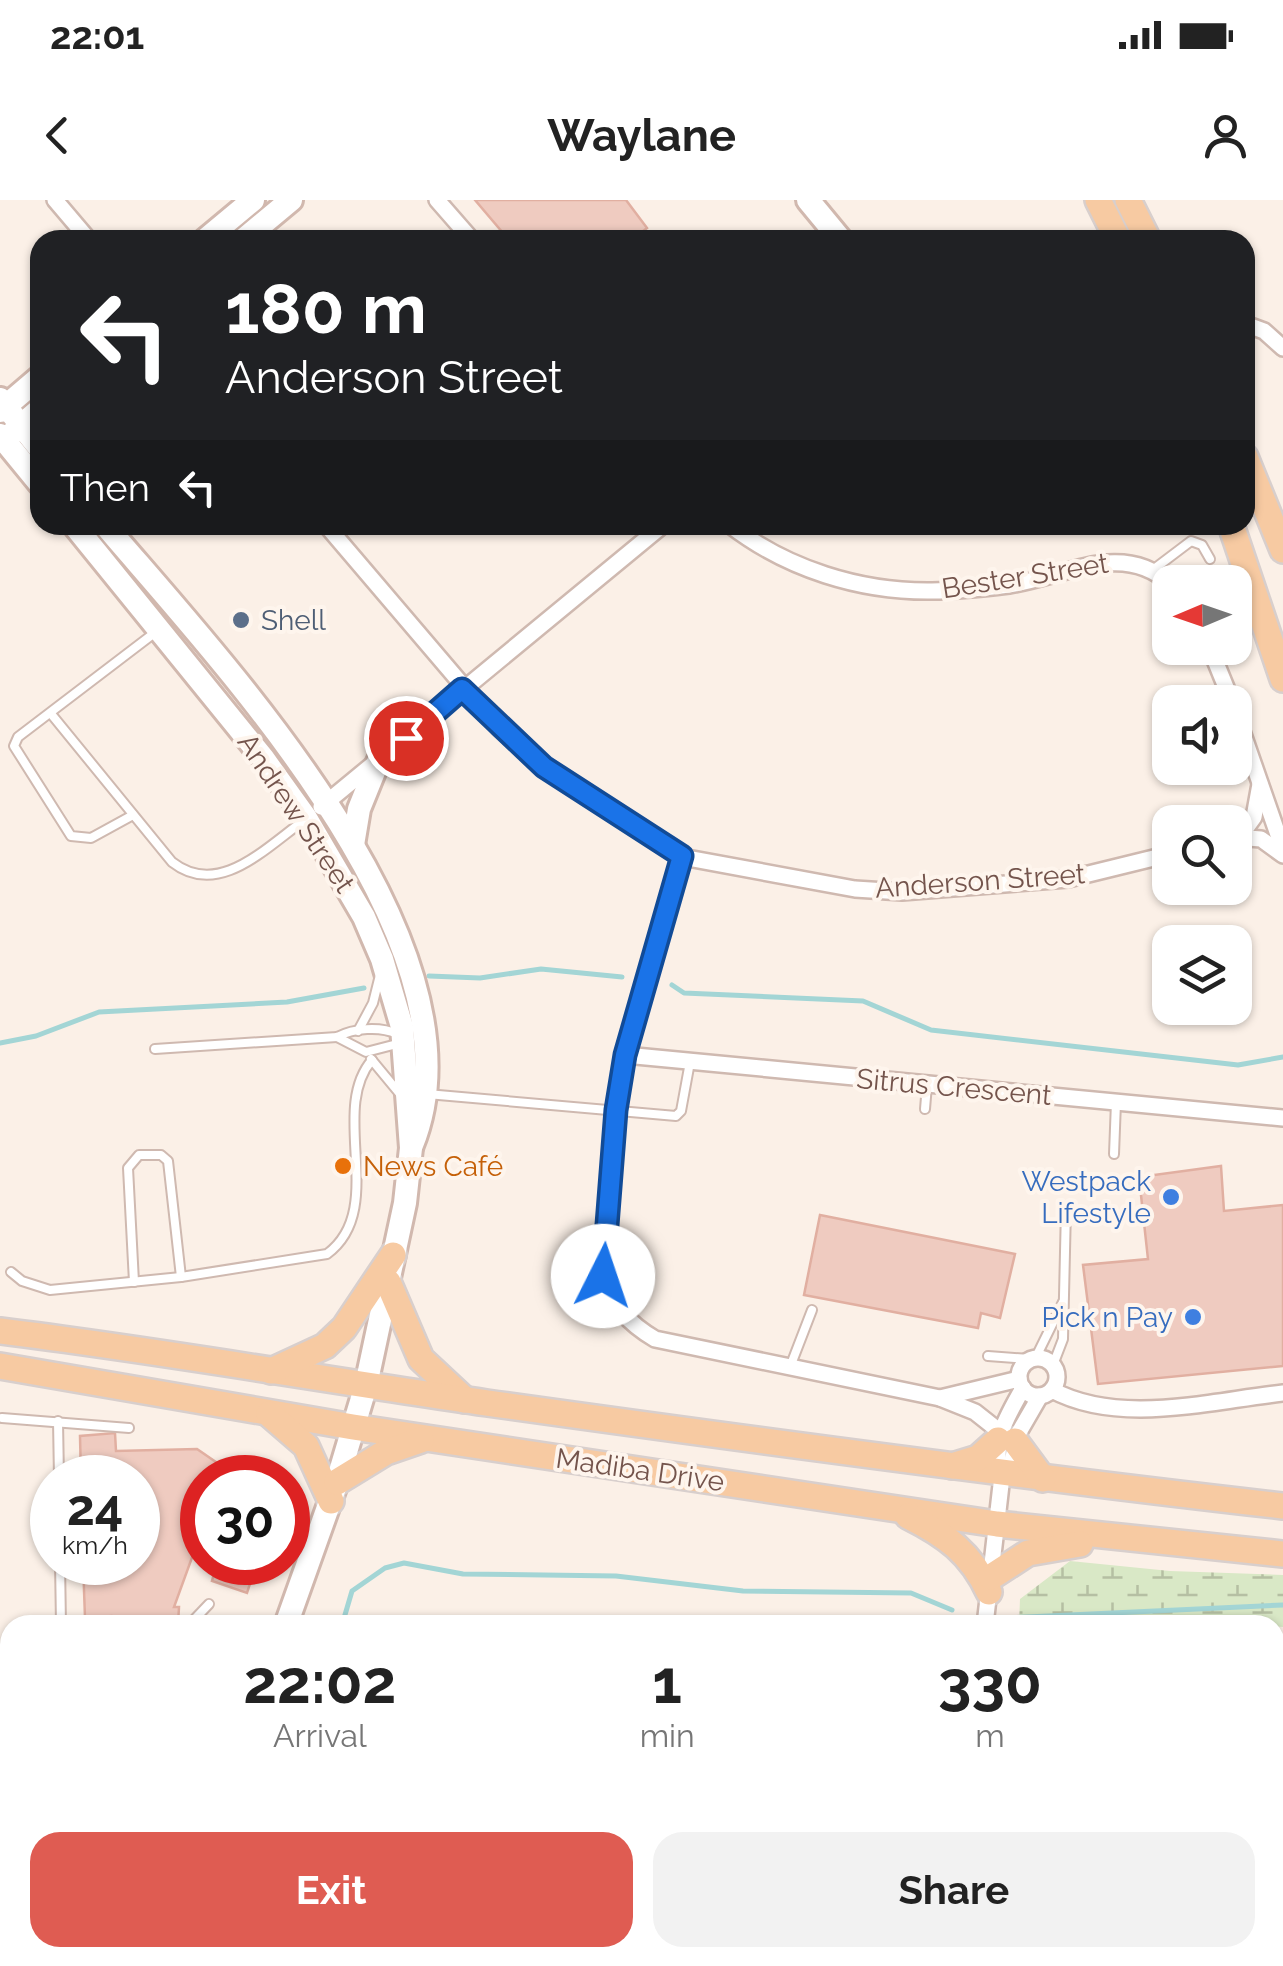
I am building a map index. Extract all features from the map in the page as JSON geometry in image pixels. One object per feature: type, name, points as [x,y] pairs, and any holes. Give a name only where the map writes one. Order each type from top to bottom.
[{"type":"main road","points":[[217,230],[254,200]]},
{"type":"main road","points":[[255,230],[291,200]]},
{"type":"main road","points":[[808,200],[833,230]]},
{"type":"main road","points":[[1098,200],[1113,230]]},
{"type":"main road","points":[[1128,200],[1143,230]]},
{"type":"main road","points":[[30,384],[2,405],[8,434],[30,468]]},
{"type":"main road","points":[[8,434],[30,417]]},
{"type":"main road","points":[[1255,481],[1283,550]]},
{"type":"main road","name":"Andrew Street","points":[[82,535],[160,628],[306,818],[357,904],[382,958],[416,1098]]},
{"type":"main road","name":"Andrew Street","points":[[114,535],[180,612],[326,802],[386,908],[421,1014],[427,1062],[416,1098],[393,1256],[366,1385],[334,1492],[290,1615]]},
{"type":"main road","points":[[1234,535],[1283,679]]},
{"type":"main road","points":[[353,845],[359,810],[378,762]]},
{"type":"main road","points":[[271,1371],[325,1346],[344,1328],[393,1256]]},
{"type":"main road","points":[[388,1282],[421,1359],[465,1400]]},
{"type":"main road","name":"Madiba Drive","points":[[0,1332],[147,1349],[465,1400],[1002,1476],[1283,1506]]},
{"type":"main road","name":"Madiba Drive","points":[[0,1366],[353,1427],[997,1524],[1283,1554]]},
{"type":"main road","points":[[264,1411],[306,1446],[334,1492],[386,1452],[426,1438]]},
{"type":"main road","points":[[947,1467],[978,1458],[1004,1438],[1042,1479]]},
{"type":"main road","points":[[888,1506],[958,1546],[990,1585],[1028,1554],[1120,1538]]},
{"type":"street","points":[[55,200],[81,230]]},
{"type":"street","points":[[438,200],[464,230]]},
{"type":"street","points":[[1255,328],[1283,348]]},
{"type":"street","name":"Anderson Street","points":[[334,535],[462,689],[544,767],[682,856],[855,889],[902,892],[1068,880],[1152,859]]},
{"type":"street","points":[[306,818],[650,535]]},
{"type":"street","name":"Bester Street","points":[[746,535],[789,561],[826,576],[877,588],[932,591],[1011,585],[1126,561],[1152,569]]},
{"type":"street","points":[[1252,753],[1283,852]]},
{"type":"street","points":[[1252,813],[1259,802],[1261,775]]},
{"type":"street","points":[[1252,838],[1262,839],[1283,852]]},
{"type":"street","points":[[682,856],[625,1055],[616,1110],[603,1276],[611,1299],[633,1326],[655,1340],[940,1398],[975,1412],[1004,1438],[1012,1462],[1002,1476],[986,1615]]},
{"type":"street","name":"Sitrus Crescent","points":[[625,1055],[1283,1118]]},
{"type":"street","points":[[1033,1358],[1054,1365],[1057,1378],[1004,1438],[1021,1367],[1033,1358]]},
{"type":"street","points":[[940,1398],[1015,1383],[1088,1406],[1117,1410],[1283,1393]]},
{"type":"lane","points":[[1160,565],[1191,541],[1202,545],[1210,558]]},
{"type":"lane","points":[[133,815],[91,838],[71,836],[14,746],[18,736],[52,715],[160,628]]},
{"type":"lane","points":[[52,715],[172,862],[190,876],[204,878],[238,866],[306,818]]},
{"type":"lane","points":[[358,1030],[376,994],[382,958]]},
{"type":"lane","points":[[10,1272],[22,1281],[50,1290],[181,1277],[260,1262],[312,1259],[339,1246],[353,1201],[358,1149],[356,1086],[369,1056],[393,1048],[421,1014]]},
{"type":"lane","points":[[155,1049],[337,1038],[358,1030],[383,1029],[404,1039],[427,1062]]},
{"type":"lane","points":[[337,1038],[369,1056],[416,1098],[680,1114],[690,1062]]},
{"type":"lane","points":[[925,1109],[927,1084]]},
{"type":"lane","points":[[1114,1154],[1116,1102]]},
{"type":"lane","points":[[134,1282],[128,1168],[139,1155],[161,1155],[168,1161],[181,1277]]},
{"type":"lane","points":[[1054,1365],[1062,1349],[1066,1208]]},
{"type":"lane","points":[[988,1356],[1033,1358],[1065,1298]]},
{"type":"lane","points":[[790,1368],[812,1310]]},
{"type":"lane","points":[[2,1418],[129,1428]]},
{"type":"lane","points":[[58,1420],[59,1455]]},
{"type":"lane","points":[[60,1585],[61,1615]]},
{"type":"lane","points":[[199,1615],[210,1604]]},
{"type":"green space","points":[[1070,1561],[1170,1571],[1283,1575],[1283,1615],[1019,1615],[1020,1599]]},
{"type":"building","points":[[475,200],[626,200],[647,228],[644,230],[500,230]]},
{"type":"building","points":[[1221,1166],[1224,1211],[1283,1205],[1283,1366],[1098,1384],[1083,1265],[1148,1259],[1139,1177]]},
{"type":"building","points":[[820,1215],[1015,1254],[1000,1318],[981,1313],[978,1328],[804,1295]]},
{"type":"building","points":[[115,1433],[116,1451],[197,1449],[206,1455],[180,1455],[182,1585],[174,1607],[179,1607],[179,1615],[85,1615],[84,1585],[160,1585],[160,1455],[80,1455],[80,1436]]},
{"type":"building","points":[[224,1585],[250,1585],[247,1593]]},
{"type":"waterway","points":[[429,976],[480,978],[541,969],[622,977]]},
{"type":"waterway","points":[[672,985],[684,993],[863,1001],[931,1030],[1238,1065],[1283,1057]]},
{"type":"waterway","points":[[0,1043],[36,1036],[99,1012],[287,1002],[364,988]]},
{"type":"waterway","points":[[345,1615],[352,1591],[385,1568],[404,1563],[463,1574],[616,1576],[743,1591],[911,1593],[952,1610]]},
{"type":"waterway","points":[[1071,1615],[1283,1605]]},
{"type":"place","name":"Shell","points":[[241,620]]},
{"type":"place","name":"News Café","points":[[343,1166]]},
{"type":"place","name":"Westpack Lifestyle","points":[[1171,1197]]},
{"type":"place","name":"Pick n Pay","points":[[1193,1317]]},
{"type":"route","points":[[406,738],[462,689],[544,767],[682,856],[625,1055],[616,1110],[603,1276]]}]
